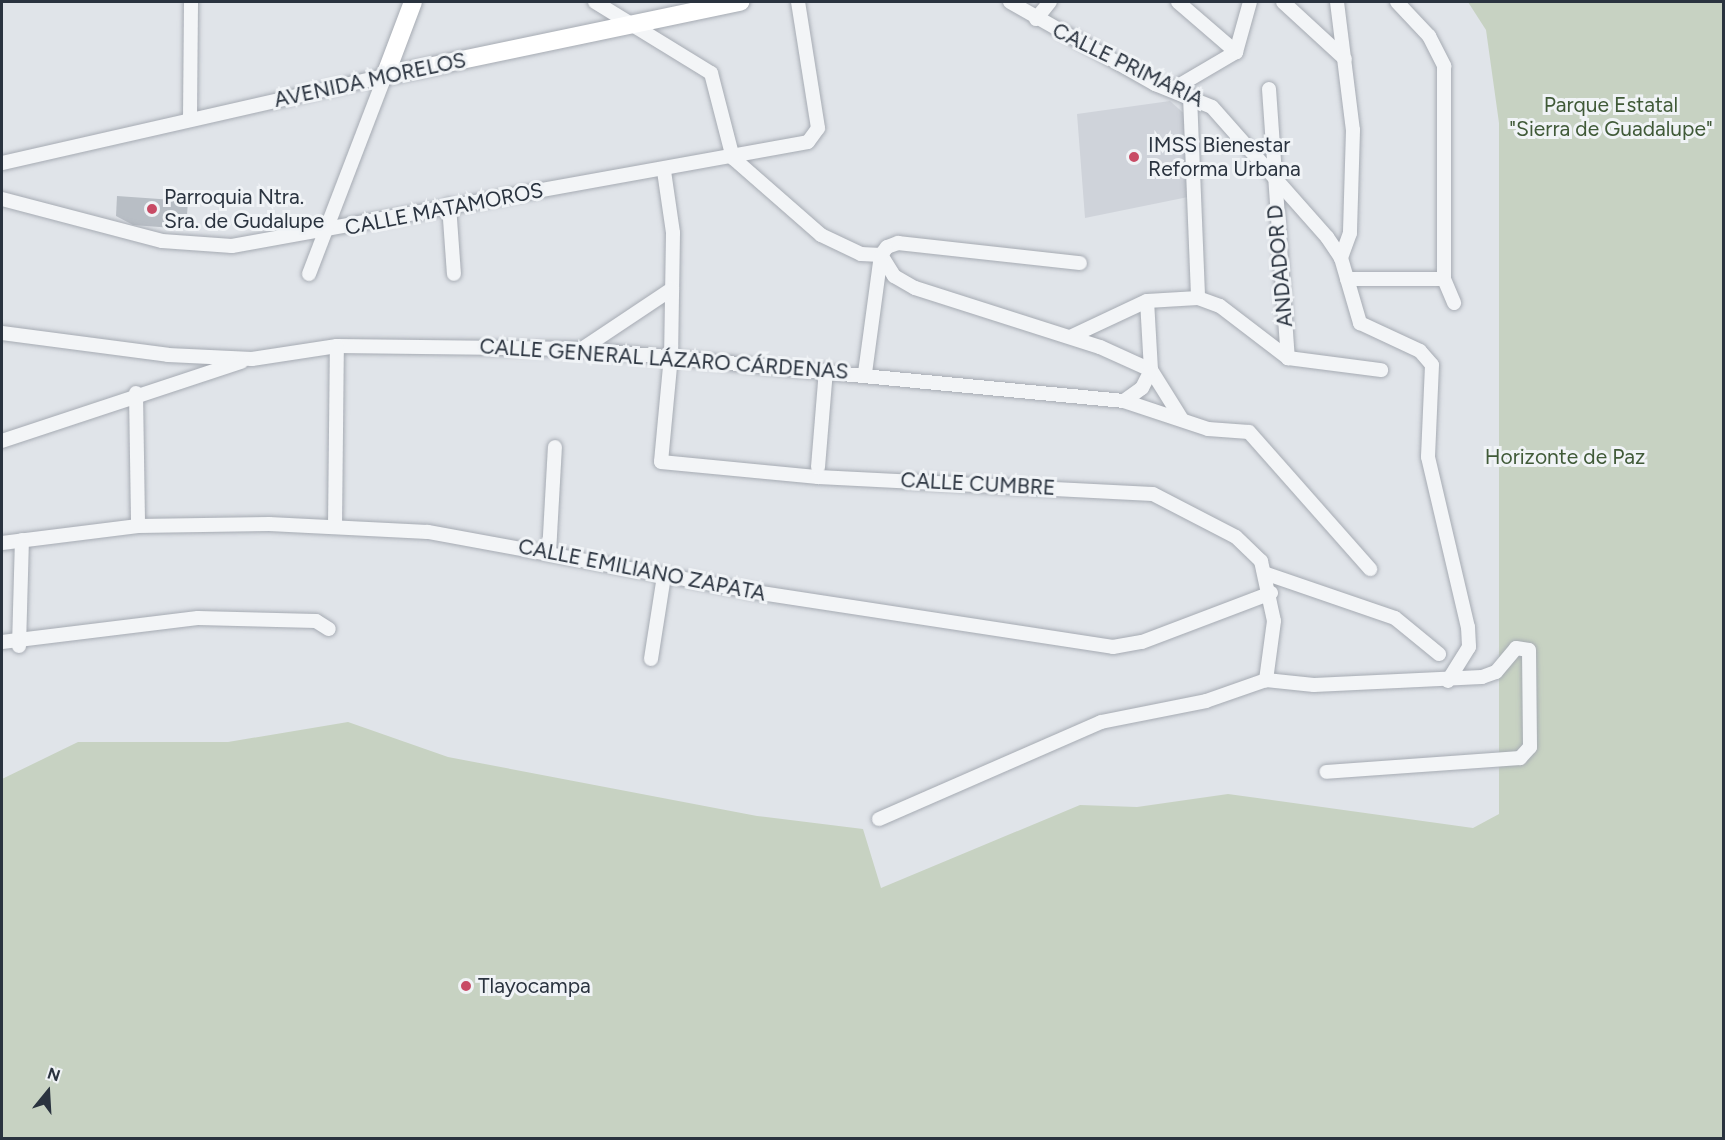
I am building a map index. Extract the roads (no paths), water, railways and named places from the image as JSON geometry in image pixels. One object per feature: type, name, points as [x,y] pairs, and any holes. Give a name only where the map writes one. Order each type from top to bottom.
[{"type":"street","points":[[190,118],[191,2]]},
{"type":"street","points":[[309,274],[413,2]]},
{"type":"street","points":[[595,2],[630,27],[711,73],[733,158],[821,235],[861,254],[881,255],[898,243],[1080,263]]},
{"type":"street","name":"AVENIDA MORELOS","points":[[2,163],[190,118],[630,27],[717,4],[740,2]]},
{"type":"street","name":"CALLE MATAMOROS","points":[[2,199],[196,247],[326,231],[449,205],[733,158],[816,137],[798,2]]},
{"type":"street","name":"CALLE PRIMARIA","points":[[1010,2],[1036,19],[1190,96],[1221,115],[1341,258],[1360,322],[1420,351],[1432,365],[1427,420],[1434,497],[1468,627],[1469,647],[1449,681]]},
{"type":"street","points":[[1036,19],[1050,2]]},
{"type":"street","points":[[1178,2],[1236,52]]},
{"type":"street","points":[[1173,88],[1236,52],[1250,2]]},
{"type":"street","points":[[1283,2],[1345,59]]},
{"type":"street","points":[[1337,2],[1353,130],[1350,233],[1341,258]]},
{"type":"street","points":[[1397,2],[1429,36],[1444,66],[1444,279],[1454,303]]},
{"type":"street","name":"ANDADOR D","points":[[1269,89],[1272,174],[1288,358]]},
{"type":"street","points":[[1190,96],[1198,298]]},
{"type":"street","points":[[664,171],[674,233],[671,356]]},
{"type":"street","points":[[449,205],[454,274]]},
{"type":"street","points":[[881,255],[894,276],[915,288],[1070,337],[1151,370]]},
{"type":"street","points":[[865,373],[881,255]]},
{"type":"street","points":[[1347,279],[1444,279]]},
{"type":"street","points":[[582,349],[672,289]]},
{"type":"street","points":[[1070,337],[1147,301],[1198,298],[1220,306],[1288,358],[1381,370]]},
{"type":"street","points":[[1147,301],[1151,370],[1181,418]]},
{"type":"street","name":"CALLE GENERAL LÁZARO CÁRDENAS","points":[[2,333],[168,355],[252,359],[337,346],[582,349],[865,373],[1124,401],[1181,418],[1208,429],[1249,432],[1371,569]]},
{"type":"street","points":[[335,526],[337,346]]},
{"type":"street","name":"CALLE CUMBRE","points":[[671,356],[661,462],[818,477],[1153,494],[1236,537],[1267,574],[1271,593],[1273,654],[1266,680]]},
{"type":"street","points":[[2,441],[136,393],[252,359]]},
{"type":"street","points":[[818,467],[826,370]]},
{"type":"street","points":[[1124,401],[1142,388],[1151,370]]},
{"type":"street","points":[[136,393],[138,526]]},
{"type":"street","points":[[549,553],[555,447]]},
{"type":"street","name":"CALLE EMILIANO ZAPATA","points":[[2,543],[138,526],[335,526],[428,532],[664,576],[1113,647],[1142,642],[1271,593]]},
{"type":"street","points":[[19,643],[22,540]]},
{"type":"street","points":[[1267,574],[1395,618],[1439,654]]},
{"type":"street","points":[[651,659],[664,576]]},
{"type":"street","points":[[2,642],[19,643],[198,618],[316,621],[329,629]]},
{"type":"street","points":[[879,819],[1093,725],[1206,701],[1266,680],[1314,685],[1449,681],[1496,672],[1516,648],[1525,646],[1531,656],[1527,754],[1491,764],[1327,772]]},
{"type":"place","name":"IMSS Bienestar Reforma Urbana","points":[[1134,157]]},
{"type":"place","name":"Parroquia Ntra. Sra. de Gudalupe","points":[[152,209]]},
{"type":"place","name":"Tlayocampa","points":[[466,986]]},
{"type":"park label","name":"Parque Estatal \"Sierra de Guadalupe\"","points":[[1611,117]]},
{"type":"park label","name":"Horizonte de Paz","points":[[1565,457]]}]
